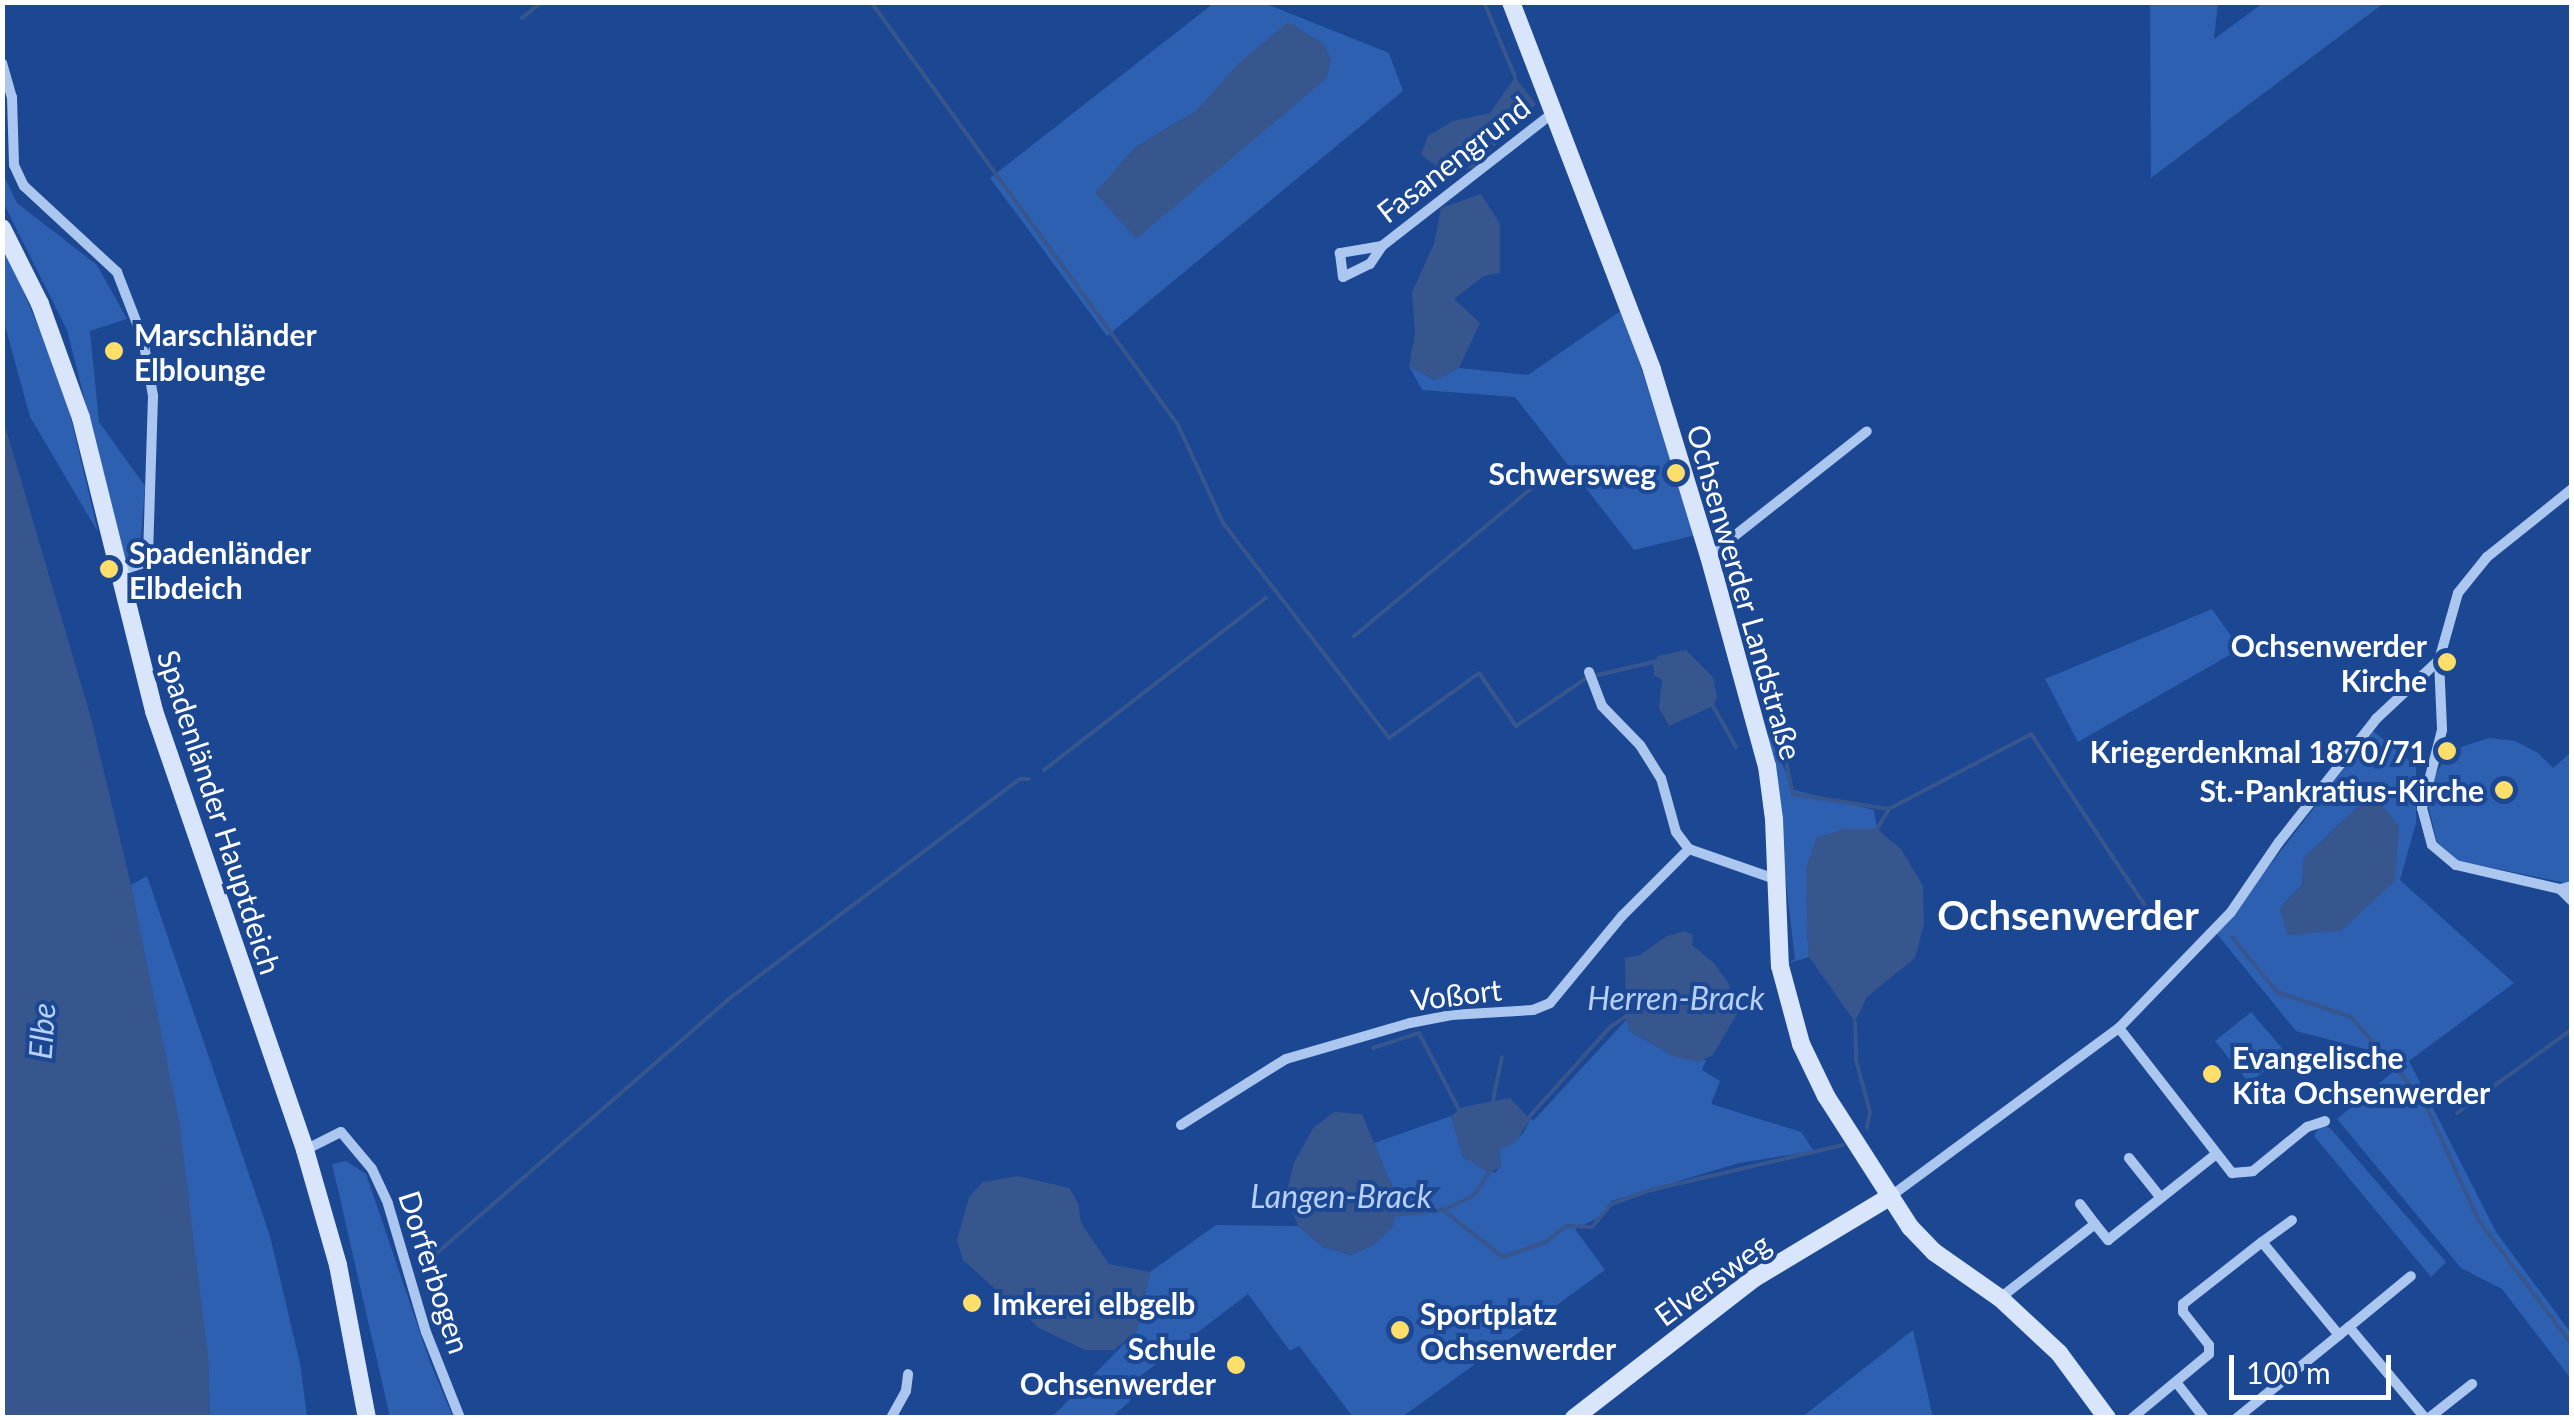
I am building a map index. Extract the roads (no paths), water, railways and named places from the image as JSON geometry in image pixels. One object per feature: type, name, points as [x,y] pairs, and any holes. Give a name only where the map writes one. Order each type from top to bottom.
[{"type":"street","name":"Ochsenwerder Landstraße","points":[[1511,2],[1652,370],[1709,556],[1766,766],[1774,819],[1780,966],[1801,1044],[1826,1096],[1910,1227],[1934,1252],[2000,1298],[2059,1353],[2107,1418]]},
{"type":"street","points":[[2,63],[12,97],[14,166],[24,186],[117,272],[143,338],[153,396],[148,554],[141,564],[118,571]]},
{"type":"street","name":"Fasanengrund","points":[[1382,246],[1554,112]]},
{"type":"street","name":"Spadenländer Hauptdeich","points":[[2,228],[64,362],[154,711],[305,1150],[338,1265],[368,1418]]},
{"type":"street","points":[[1709,556],[1867,431]]},
{"type":"street","points":[[2572,489],[2486,557],[2458,593],[2439,660],[2442,730],[2422,808],[2432,845],[2456,865],[2566,888],[2572,901]]},
{"type":"street","points":[[1890,1196],[2118,1028],[2231,912],[2279,842],[2376,720],[2439,660]]},
{"type":"street","points":[[1589,672],[1602,706],[1640,745],[1661,778],[1676,832],[1689,849],[1775,879]]},
{"type":"street","name":"Voßort","points":[[1182,1125],[1286,1059],[1451,1015],[1533,1010],[1550,1004],[1622,916],[1689,849]]},
{"type":"street","points":[[2118,1028],[2232,1173],[2249,1174],[2307,1127],[2325,1121]]},
{"type":"street","name":"Dorferbogen","points":[[305,1150],[341,1132],[372,1169],[388,1204],[426,1332],[460,1418]]},
{"type":"street","points":[[2080,1204],[2108,1240],[2216,1155]]},
{"type":"street","points":[[2129,1158],[2160,1198]]},
{"type":"street","name":"Elversweg","points":[[1574,1418],[1754,1280],[1890,1196]]},
{"type":"street","points":[[2132,1418],[2210,1350],[2183,1312],[2183,1304],[2292,1220]]},
{"type":"street","points":[[2000,1298],[2095,1224]]},
{"type":"street","points":[[2262,1242],[2427,1418],[2472,1384]]},
{"type":"street","points":[[2236,1418],[2411,1276]]},
{"type":"street","points":[[891,1418],[906,1391],[908,1374]]},
{"type":"street","points":[[2176,1382],[2204,1418]]},
{"type":"water","points":[[1288,22],[1323,43],[1331,59],[1327,78],[1136,239],[1095,193],[1134,148],[1196,111],[1239,63]]},
{"type":"water","points":[[1515,77],[1536,104],[1473,168],[1447,173],[1421,155],[1428,136],[1453,121],[1490,113]]},
{"type":"water","points":[[1481,194],[1500,224],[1500,273],[1484,276],[1454,299],[1480,323],[1459,368],[1436,380],[1409,366],[1415,334],[1412,292],[1434,244],[1441,208]]},
{"type":"water","name":"Elbe","points":[[3,419],[91,718],[131,885],[179,1120],[208,1356],[210,1417],[3,1417]]},
{"type":"water","points":[[1686,650],[1713,677],[1717,698],[1713,706],[1669,726],[1659,708],[1662,680],[1654,675],[1653,662],[1658,656]]},
{"type":"water","points":[[2375,797],[2399,826],[2395,881],[2341,931],[2288,935],[2280,908],[2302,885],[2304,858],[2365,800]]},
{"type":"water","points":[[1843,829],[1877,829],[1901,849],[1923,886],[1924,924],[1915,958],[1867,997],[1855,1022],[1809,957],[1807,929],[1806,868],[1816,838]]},
{"type":"water","name":"Herren-Brack","points":[[1685,931],[1693,935],[1692,945],[1714,963],[1729,984],[1738,1012],[1713,1055],[1698,1062],[1673,1056],[1631,1032],[1626,1020],[1625,958],[1640,955],[1667,936]]},
{"type":"water","points":[[1510,1098],[1530,1119],[1516,1142],[1499,1150],[1501,1167],[1489,1173],[1463,1157],[1451,1116],[1463,1107]]},
{"type":"water","name":"Langen-Brack","points":[[1334,1112],[1362,1114],[1394,1191],[1394,1225],[1375,1244],[1351,1255],[1323,1247],[1298,1226],[1286,1194],[1294,1162],[1314,1127]]},
{"type":"water","points":[[1017,1176],[1069,1188],[1078,1203],[1081,1223],[1109,1264],[1150,1272],[1137,1331],[1114,1350],[1085,1350],[1039,1328],[963,1260],[957,1240],[969,1197],[983,1182]]},
{"type":"waterway","points":[[522,18],[542,2]]},
{"type":"waterway","points":[[871,2],[1178,425],[1223,523],[1389,738],[1479,673],[1516,726],[1588,677]]},
{"type":"waterway","points":[[1484,2],[1515,77]]},
{"type":"waterway","points":[[1354,636],[1533,487]]},
{"type":"waterway","points":[[1044,770],[1266,598]]},
{"type":"waterway","points":[[1593,676],[1653,662]]},
{"type":"waterway","points":[[1713,706],[1736,747]]},
{"type":"waterway","points":[[1889,809],[2031,734],[2150,913]]},
{"type":"waterway","points":[[1781,740],[1793,794],[1889,809],[1877,829]]},
{"type":"waterway","points":[[431,1258],[730,998],[1020,779],[1029,779]]},
{"type":"waterway","points":[[2232,937],[2277,992],[2351,1017],[2424,1101],[2479,1221],[2572,1345]]},
{"type":"waterway","points":[[1529,1117],[1609,1028],[1626,1016]]},
{"type":"waterway","points":[[1855,1022],[1856,1060],[1870,1112],[1867,1128]]},
{"type":"waterway","points":[[2457,1113],[2572,1029]]},
{"type":"waterway","points":[[1373,1048],[1419,1033],[1459,1110]]},
{"type":"waterway","points":[[1493,1100],[1502,1057]]},
{"type":"waterway","points":[[1394,1215],[1443,1210],[1503,1257],[1546,1242],[1566,1226],[1592,1227],[1611,1204],[1651,1190],[1843,1145]]},
{"type":"waterway","points":[[1443,1210],[1473,1196],[1489,1173]]},
{"type":"place","name":"Marschländer Elblounge","points":[[114,351]]},
{"type":"place","name":"Schwersweg","points":[[1676,473]]},
{"type":"place","name":"Spadenländer Elbdeich","points":[[109,569]]},
{"type":"place","name":"Ochsenwerder Kirche","points":[[2447,662]]},
{"type":"place","name":"Kriegerdenkmal 1870/71","points":[[2447,751]]},
{"type":"place","name":"St.-Pankratius-Kirche","points":[[2504,790]]},
{"type":"place","name":"Evangelische Kita Ochsenwerder","points":[[2212,1074]]},
{"type":"place","name":"Imkerei elbgelb","points":[[972,1303]]},
{"type":"place","name":"Sportplatz Ochsenwerder","points":[[1400,1330]]},
{"type":"place","name":"Schule Ochsenwerder","points":[[1236,1365]]},
{"type":"district","name":"Ochsenwerder","points":[[2068,915]]}]
